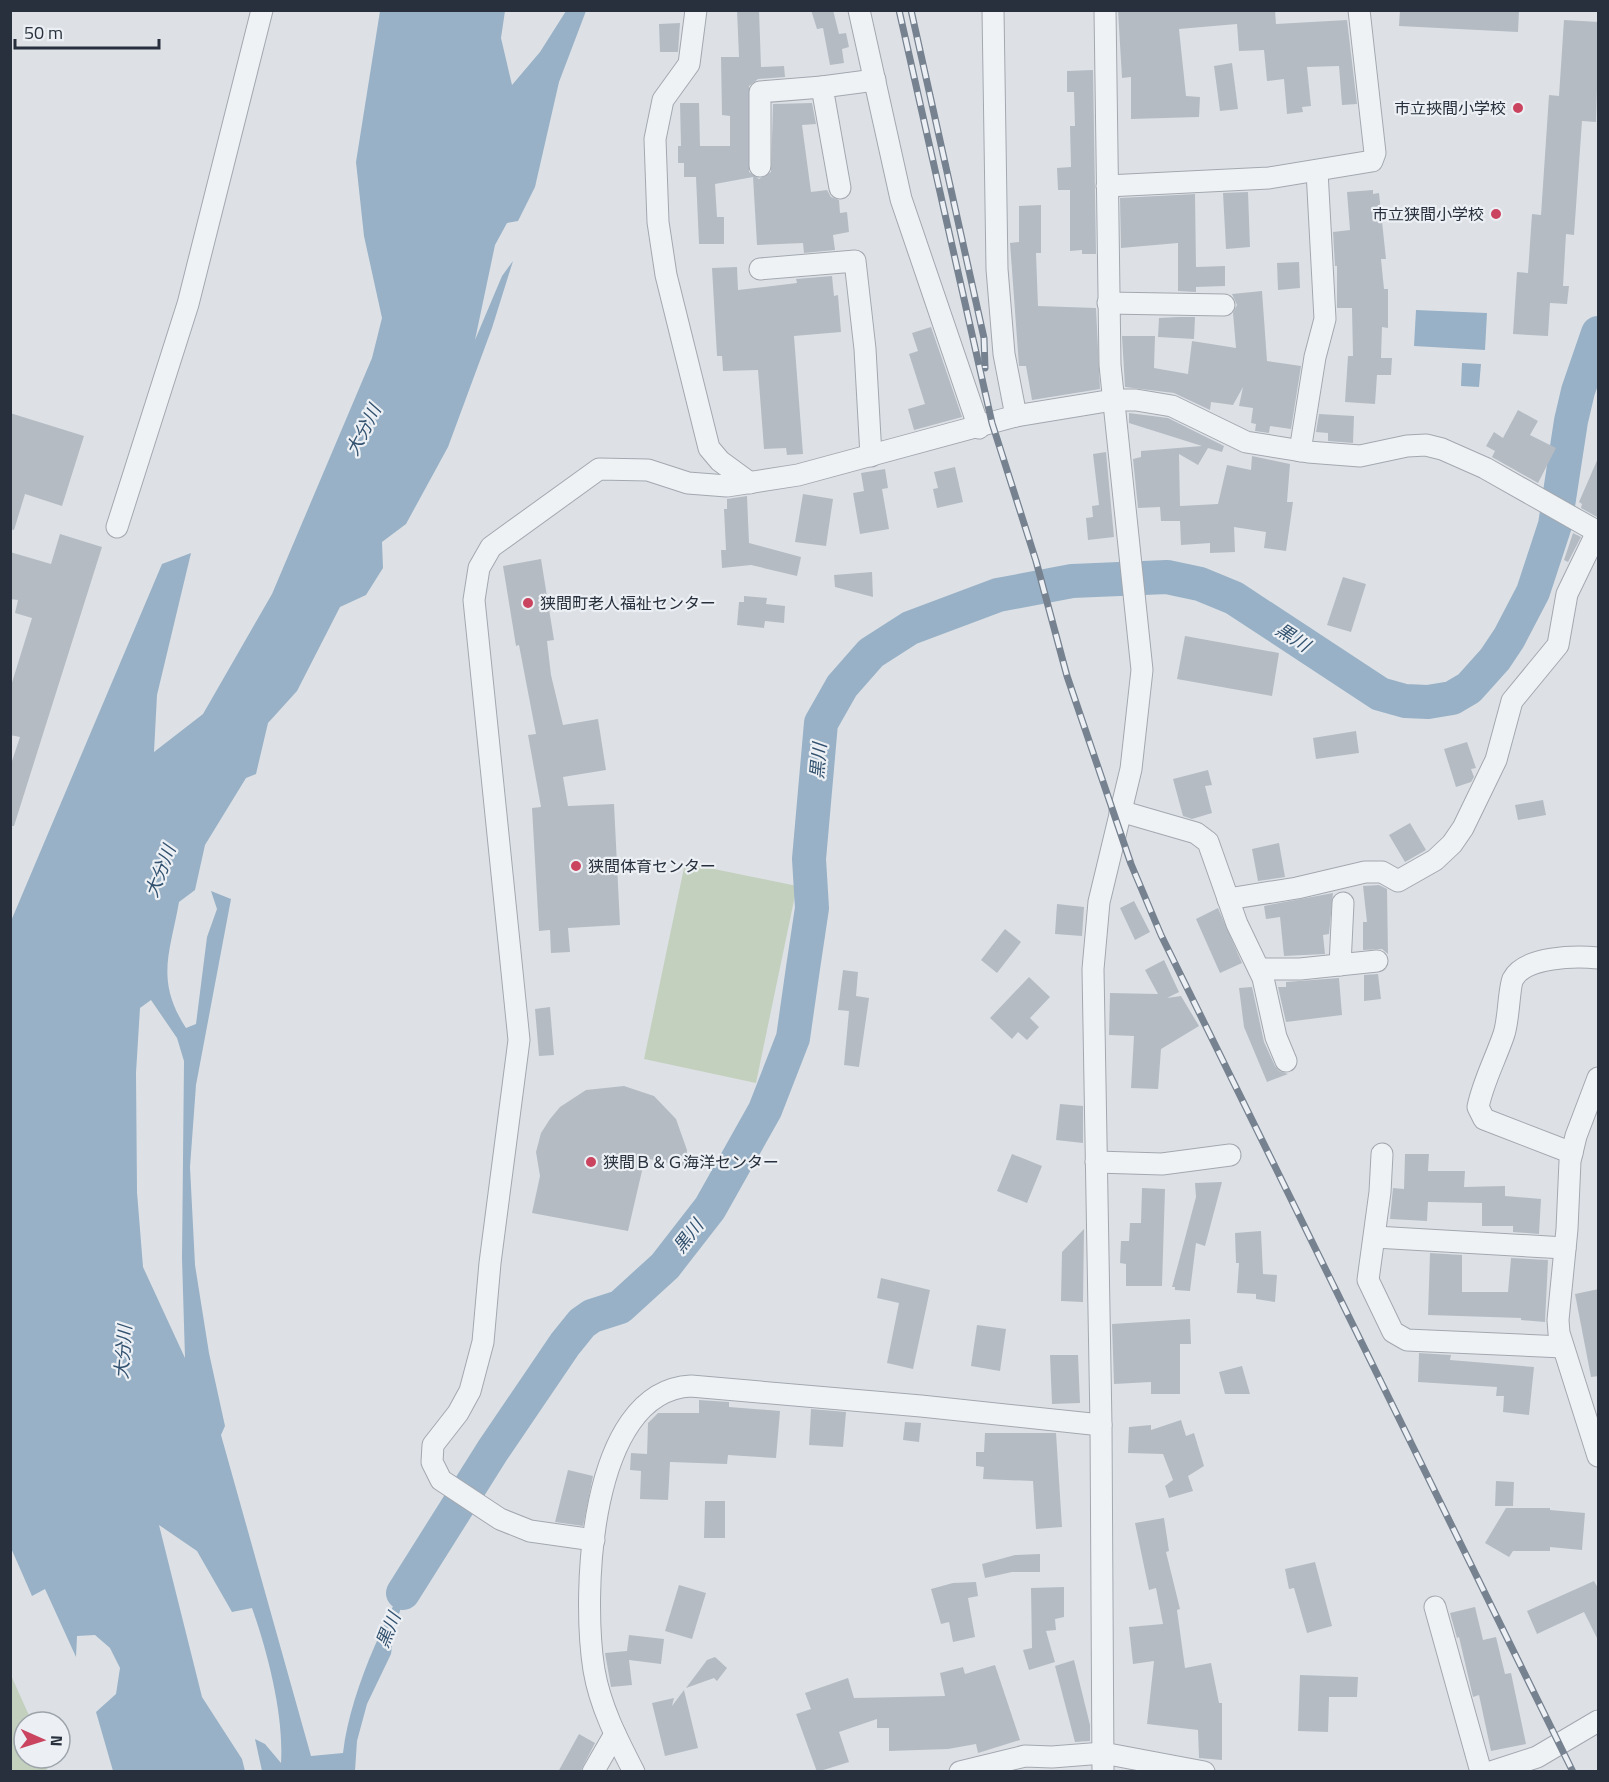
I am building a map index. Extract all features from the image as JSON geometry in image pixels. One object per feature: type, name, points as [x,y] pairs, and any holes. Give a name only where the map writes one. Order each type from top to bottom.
[{"type":"street","points":[[117,527],[188,304],[262,10]]},
{"type":"street","points":[[696,10],[689,64],[663,100],[655,139],[658,222],[666,275],[709,448],[720,461],[750,483]]},
{"type":"street","points":[[859,10],[901,199],[979,428]]},
{"type":"street","points":[[993,10],[997,269],[1004,354],[1016,416]]},
{"type":"street","points":[[1103,1762],[1101,1425],[1093,999],[1095,936],[1105,871],[1135,743],[1142,670],[1113,400],[1108,303],[1105,10]]},
{"type":"street","points":[[1107,186],[1222,182],[1368,163],[1374,158],[1359,10]]},
{"type":"street","points":[[760,166],[760,92],[874,81]]},
{"type":"street","points":[[822,87],[840,188]]},
{"type":"street","points":[[1300,451],[1315,357],[1325,319],[1317,171]]},
{"type":"street","points":[[760,269],[855,261],[865,348],[871,456]]},
{"type":"street","points":[[1108,303],[1224,305]]},
{"type":"street","points":[[594,1540],[530,1531],[486,1512],[441,1480],[432,1462],[433,1445],[465,1402],[475,1379],[483,1342],[490,1263],[519,1040],[474,600],[478,568],[491,547],[599,469],[648,470],[688,483],[727,486],[750,483],[798,475],[979,428],[1016,416],[1113,400],[1136,400],[1172,406],[1246,442],[1300,451],[1360,456],[1407,446],[1433,446],[1485,468],[1596,534],[1567,594],[1558,645],[1512,701],[1496,760],[1463,828],[1452,844],[1435,860],[1398,881],[1382,872],[1365,872],[1297,888],[1228,899]]},
{"type":"street","points":[[1120,811],[1202,835],[1211,849],[1228,899],[1259,969],[1276,1037],[1286,1061]]},
{"type":"street","points":[[1340,965],[1343,903]]},
{"type":"street","points":[[1572,1153],[1484,1119],[1478,1107],[1510,1014],[1513,980],[1523,967],[1577,956],[1599,958]]},
{"type":"street","points":[[1259,969],[1285,970],[1377,961]]},
{"type":"street","points":[[1599,1078],[1593,1107],[1572,1153],[1558,1320],[1563,1347],[1599,1456]]},
{"type":"street","points":[[1382,1154],[1375,1237],[1368,1280],[1397,1336],[1407,1340],[1563,1347]]},
{"type":"street","points":[[1096,1162],[1162,1164],[1230,1155]]},
{"type":"street","points":[[1375,1237],[1565,1248]]},
{"type":"street","points":[[633,1772],[600,1695],[591,1645],[594,1540],[602,1496],[622,1435],[637,1413],[650,1401],[681,1386],[921,1406],[1101,1425]]},
{"type":"street","points":[[1435,1607],[1481,1772]]},
{"type":"street","points":[[1503,1770],[1537,1757],[1599,1721]]},
{"type":"street","points":[[593,1772],[615,1734]]},
{"type":"street","points":[[960,1772],[1011,1758],[1035,1764],[1103,1762],[1204,1772]]},
{"type":"green space","points":[[685,863],[797,886],[756,1083],[644,1059]]},
{"type":"green space","points":[[10,1673],[27,1710],[12,1710],[12,1770],[46,1770],[11,1771]]},
{"type":"water","name":"大分川","points":[[380,11],[505,11],[501,38],[512,85],[540,52],[566,11],[586,11],[559,82],[535,187],[518,221],[507,223],[495,245],[475,340],[502,276],[513,261],[492,328],[448,447],[406,524],[382,542],[383,568],[366,595],[340,607],[297,691],[268,723],[256,774],[246,778],[205,845],[195,890],[179,902],[169,952],[168,980],[171,995],[176,1011],[186,1028],[196,1024],[207,937],[217,909],[211,891],[231,899],[196,1085],[190,1167],[195,1265],[209,1353],[225,1426],[221,1435],[311,1756],[343,1753],[347,1727],[355,1700],[375,1646],[425,1546],[427,1558],[402,1604],[394,1631],[391,1654],[367,1704],[357,1741],[355,1771],[262,1771],[255,1739],[265,1744],[281,1763],[280,1725],[274,1685],[252,1608],[232,1612],[197,1551],[159,1525],[202,1697],[242,1759],[245,1771],[113,1771],[96,1712],[116,1694],[120,1668],[110,1648],[95,1635],[77,1636],[76,1657],[45,1589],[32,1596],[11,1548],[11,921],[162,564],[191,553],[157,695],[154,752],[203,714],[272,594],[372,358],[382,318],[364,236],[356,162]],"holes":[[[151,1000],[177,1038],[184,1061],[182,1258],[185,1358],[143,1267],[137,1192],[136,1073],[140,1008]]]},
{"type":"water","points":[[1416,310],[1487,313],[1485,350],[1414,346]]},
{"type":"water","points":[[1462,363],[1481,364],[1479,387],[1461,386]]},
{"type":"building","points":[[737,10],[759,10],[761,67],[784,66],[785,77],[758,79],[749,86],[749,172],[759,179],[771,172],[773,104],[812,103],[816,124],[802,125],[811,192],[827,190],[831,197],[839,200],[840,213],[847,212],[849,232],[833,235],[835,250],[804,253],[803,243],[757,245],[753,177],[715,184],[717,217],[724,217],[724,244],[699,244],[696,177],[684,177],[684,163],[678,163],[678,146],[681,146],[680,103],[699,103],[700,146],[730,146],[730,116],[722,115],[721,57],[739,57]]},
{"type":"building","points":[[811,10],[833,10],[839,34],[846,33],[849,47],[842,49],[844,63],[830,65],[823,28],[817,29]]},
{"type":"building","points":[[1118,10],[1275,10],[1276,24],[1347,20],[1357,104],[1342,105],[1339,66],[1307,67],[1311,106],[1302,107],[1303,112],[1287,114],[1284,79],[1267,81],[1264,50],[1239,51],[1237,24],[1179,29],[1186,96],[1200,97],[1199,117],[1131,119],[1131,77],[1122,78]]},
{"type":"building","points":[[1400,10],[1519,10],[1518,32],[1399,26]]},
{"type":"building","points":[[1564,20],[1599,22],[1596,122],[1582,121],[1574,235],[1566,234],[1563,286],[1569,286],[1567,304],[1550,303],[1548,336],[1513,334],[1517,272],[1528,273],[1532,214],[1541,215],[1549,95],[1559,96]]},
{"type":"building","points":[[680,23],[678,52],[660,52],[659,24]]},
{"type":"building","points":[[1232,63],[1238,109],[1220,111],[1214,66]]},
{"type":"building","points":[[1093,70],[1096,254],[1082,254],[1082,250],[1070,251],[1070,190],[1058,190],[1057,168],[1071,167],[1070,126],[1075,126],[1074,92],[1067,92],[1067,71]]},
{"type":"building","points":[[1373,190],[1373,194],[1379,193],[1386,259],[1381,259],[1384,289],[1388,289],[1388,328],[1382,327],[1381,358],[1392,358],[1391,375],[1377,375],[1375,404],[1345,402],[1348,356],[1353,356],[1352,308],[1337,308],[1337,266],[1335,266],[1333,232],[1350,230],[1347,192]]},
{"type":"building","points":[[1248,192],[1250,247],[1226,249],[1223,193]]},
{"type":"building","points":[[1195,194],[1196,267],[1225,266],[1225,286],[1196,287],[1196,292],[1178,291],[1178,243],[1121,248],[1120,198]]},
{"type":"building","points":[[1041,205],[1041,253],[1036,253],[1038,306],[1096,308],[1100,389],[1032,400],[1026,366],[1019,366],[1010,243],[1019,242],[1019,206]]},
{"type":"building","points":[[1299,262],[1300,288],[1278,290],[1277,263]]},
{"type":"building","points":[[737,267],[738,290],[797,283],[796,279],[832,276],[834,296],[838,295],[841,332],[794,336],[803,454],[787,455],[786,448],[764,449],[758,370],[723,371],[722,356],[717,356],[712,268]]},
{"type":"building","points":[[1262,291],[1267,361],[1301,366],[1291,429],[1270,426],[1269,433],[1255,431],[1256,424],[1251,423],[1253,408],[1239,406],[1243,387],[1233,405],[1211,402],[1210,410],[1174,393],[1125,387],[1122,336],[1155,336],[1154,368],[1188,374],[1192,341],[1236,348],[1233,313],[1237,305],[1232,294]]},
{"type":"building","points":[[1195,317],[1194,339],[1158,337],[1159,318]]},
{"type":"building","points":[[931,327],[962,417],[914,430],[908,409],[925,404],[909,354],[918,351],[912,333]]},
{"type":"building","points":[[1518,410],[1538,421],[1530,435],[1556,448],[1538,483],[1492,457],[1495,451],[1486,446],[1494,432],[1503,438]]},
{"type":"building","points":[[10,413],[84,436],[62,506],[25,494],[14,530],[10,529]]},
{"type":"building","points":[[1129,413],[1168,418],[1224,446],[1222,452],[1208,448],[1198,465],[1179,454],[1180,506],[1218,504],[1227,465],[1251,470],[1252,456],[1290,464],[1287,502],[1293,502],[1286,551],[1264,548],[1266,532],[1234,527],[1235,552],[1210,553],[1210,543],[1181,545],[1180,521],[1161,521],[1160,507],[1138,508],[1133,459],[1141,457],[1141,451],[1202,446],[1129,423]]},
{"type":"building","points":[[1319,414],[1354,416],[1353,443],[1328,441],[1328,433],[1316,432]]},
{"type":"building","points":[[1106,452],[1114,537],[1088,540],[1086,518],[1093,517],[1092,506],[1099,505],[1093,454]]},
{"type":"building","points":[[1599,456],[1599,511],[1597,517],[1581,508],[1582,504],[1579,502]]},
{"type":"building","points":[[955,467],[963,502],[937,508],[933,489],[938,488],[934,472]]},
{"type":"building","points":[[885,469],[888,488],[882,489],[889,529],[860,534],[853,493],[864,491],[861,473]]},
{"type":"building","points":[[803,494],[833,499],[826,546],[795,542]]},
{"type":"building","points":[[747,496],[749,543],[801,557],[797,576],[751,565],[722,568],[721,550],[726,550],[724,509],[727,509],[727,499]]},
{"type":"building","points":[[1573,533],[1581,537],[1568,562],[1564,560]]},
{"type":"building","points":[[60,534],[102,547],[14,826],[10,826],[10,767],[20,737],[10,735],[10,689],[32,618],[15,613],[18,600],[10,599],[10,552],[51,564]]},
{"type":"building","points":[[541,559],[554,640],[547,641],[551,675],[563,725],[598,719],[606,770],[563,777],[568,806],[614,804],[620,925],[568,928],[570,952],[551,953],[550,930],[539,931],[532,808],[541,807],[528,735],[536,734],[519,645],[516,646],[503,566]]},
{"type":"building","points":[[872,572],[873,597],[835,587],[834,575]]},
{"type":"building","points":[[1343,577],[1366,584],[1351,632],[1327,625]]},
{"type":"building","points":[[744,596],[767,598],[766,604],[785,606],[784,623],[765,621],[764,628],[737,625],[739,602],[744,602]]},
{"type":"building","points":[[1185,636],[1279,653],[1272,696],[1177,679]]},
{"type":"building","points":[[1356,731],[1359,753],[1316,759],[1313,738]]},
{"type":"building","points":[[1467,742],[1476,768],[1471,769],[1474,777],[1471,782],[1456,787],[1444,749]]},
{"type":"building","points":[[1208,770],[1212,785],[1205,786],[1212,813],[1192,819],[1183,816],[1173,779]]},
{"type":"building","points":[[1543,800],[1546,815],[1518,820],[1515,805]]},
{"type":"building","points":[[1410,823],[1426,850],[1405,862],[1389,835]]},
{"type":"building","points":[[1279,843],[1285,877],[1258,881],[1252,849]]},
{"type":"building","points":[[1379,885],[1387,889],[1388,954],[1382,949],[1363,950],[1363,922],[1367,922],[1363,886]]},
{"type":"building","points":[[1333,893],[1329,934],[1323,935],[1325,954],[1284,956],[1280,917],[1266,919],[1264,906]]},
{"type":"building","points":[[1134,901],[1150,932],[1135,940],[1120,908]]},
{"type":"building","points":[[1057,904],[1084,907],[1082,936],[1055,934]]},
{"type":"building","points":[[1218,908],[1242,963],[1220,973],[1196,919]]},
{"type":"building","points":[[1005,929],[1021,942],[997,973],[981,960]]},
{"type":"building","points":[[1164,960],[1179,992],[1167,998],[1181,996],[1199,1026],[1161,1049],[1158,1089],[1131,1088],[1134,1036],[1109,1035],[1110,993],[1158,994],[1145,970]]},
{"type":"building","points":[[843,970],[858,972],[856,996],[869,998],[859,1067],[844,1065],[849,1011],[838,1010]]},
{"type":"building","points":[[1378,974],[1381,999],[1364,1001],[1364,975]]},
{"type":"building","points":[[1029,977],[1050,997],[1030,1018],[1039,1027],[1027,1040],[1018,1032],[1012,1039],[990,1018]]},
{"type":"building","points":[[1339,978],[1342,1015],[1286,1022],[1278,987],[1286,987],[1286,982]]},
{"type":"building","points":[[1252,987],[1264,1042],[1275,1066],[1279,1071],[1288,1074],[1267,1082],[1244,1027],[1239,988]]},
{"type":"building","points":[[550,1007],[554,1055],[539,1056],[535,1009]]},
{"type":"building","name":"狭間Ｂ＆Ｇ海洋センター","points":[[624,1086],[654,1096],[676,1119],[687,1150],[686,1167],[645,1158],[628,1231],[532,1213],[540,1176],[536,1152],[541,1133],[550,1119],[560,1107],[586,1090]]},
{"type":"building","points":[[1060,1104],[1083,1106],[1083,1143],[1056,1140]]},
{"type":"building","points":[[1012,1154],[1042,1166],[1027,1203],[997,1191]]},
{"type":"building","points":[[1405,1154],[1429,1154],[1428,1171],[1465,1171],[1464,1187],[1505,1186],[1505,1196],[1541,1199],[1539,1234],[1513,1232],[1513,1226],[1482,1226],[1482,1203],[1428,1202],[1427,1221],[1390,1219],[1393,1188],[1404,1189]]},
{"type":"building","points":[[1222,1182],[1205,1246],[1196,1243],[1190,1291],[1175,1290],[1175,1287],[1172,1287],[1196,1197],[1195,1183]]},
{"type":"building","points":[[1142,1188],[1165,1189],[1162,1286],[1126,1286],[1126,1264],[1120,1263],[1121,1241],[1129,1241],[1130,1223],[1141,1223]]},
{"type":"building","points":[[1084,1229],[1083,1302],[1061,1301],[1062,1252]]},
{"type":"building","points":[[1261,1231],[1263,1274],[1277,1275],[1275,1302],[1256,1299],[1256,1294],[1237,1293],[1239,1263],[1236,1263],[1235,1233]]},
{"type":"building","points":[[1430,1253],[1462,1255],[1462,1292],[1508,1292],[1511,1258],[1548,1260],[1545,1322],[1521,1320],[1521,1318],[1428,1315]]},
{"type":"building","points":[[881,1278],[930,1290],[913,1369],[887,1363],[899,1303],[877,1298]]},
{"type":"building","points":[[1599,1289],[1599,1376],[1591,1377],[1575,1294]]},
{"type":"building","points":[[1190,1319],[1191,1344],[1180,1344],[1180,1394],[1151,1394],[1151,1382],[1114,1384],[1112,1324]]},
{"type":"building","points":[[977,1325],[1006,1329],[1000,1371],[971,1366]]},
{"type":"building","points":[[1419,1353],[1451,1355],[1450,1360],[1534,1367],[1529,1415],[1503,1412],[1504,1396],[1496,1396],[1497,1387],[1418,1382]]},
{"type":"building","points":[[1050,1355],[1078,1355],[1080,1403],[1052,1404]]},
{"type":"building","points":[[1242,1366],[1250,1394],[1225,1394],[1219,1372]]},
{"type":"building","points":[[699,1400],[729,1402],[729,1407],[780,1411],[776,1458],[728,1455],[727,1464],[670,1462],[668,1500],[640,1499],[641,1471],[630,1470],[631,1453],[647,1454],[648,1423],[658,1413],[699,1413]]},
{"type":"building","points":[[811,1409],[846,1412],[843,1447],[809,1445]]},
{"type":"building","points":[[1181,1420],[1186,1436],[1194,1433],[1204,1466],[1188,1476],[1193,1491],[1169,1498],[1165,1486],[1173,1480],[1163,1454],[1128,1453],[1129,1427],[1151,1425],[1151,1430]]},
{"type":"building","points":[[905,1422],[921,1423],[919,1442],[903,1440]]},
{"type":"building","points":[[985,1433],[1056,1433],[1062,1527],[1036,1529],[1033,1481],[983,1479],[984,1467],[976,1466],[976,1452],[984,1452]]},
{"type":"building","points":[[568,1470],[593,1476],[583,1526],[555,1522]]},
{"type":"building","points":[[1496,1481],[1514,1482],[1513,1506],[1495,1506]]},
{"type":"building","points":[[705,1501],[725,1501],[725,1538],[704,1538]]},
{"type":"building","points":[[1506,1508],[1550,1508],[1550,1510],[1585,1513],[1582,1550],[1550,1547],[1550,1551],[1513,1551],[1509,1557],[1485,1543]]},
{"type":"building","points":[[1164,1518],[1169,1551],[1166,1552],[1180,1609],[1177,1610],[1185,1668],[1211,1663],[1219,1703],[1222,1703],[1222,1760],[1199,1758],[1198,1730],[1147,1724],[1154,1661],[1133,1664],[1129,1627],[1163,1624],[1156,1588],[1149,1590],[1135,1523]]},
{"type":"building","points":[[1040,1554],[1040,1572],[1012,1572],[985,1578],[982,1564],[1015,1555]]},
{"type":"building","points":[[1315,1562],[1332,1626],[1307,1633],[1294,1588],[1289,1589],[1285,1569]]},
{"type":"building","points":[[1594,1581],[1599,1590],[1599,1642],[1584,1612],[1537,1634],[1527,1611]]},
{"type":"building","points":[[976,1582],[978,1596],[968,1598],[975,1637],[953,1642],[949,1622],[941,1624],[931,1589],[953,1583]]},
{"type":"building","points":[[679,1585],[706,1593],[692,1639],[665,1631]]},
{"type":"building","points":[[1064,1587],[1064,1617],[1055,1619],[1056,1630],[1046,1631],[1055,1662],[1029,1670],[1023,1650],[1032,1648],[1031,1588]]},
{"type":"building","points":[[1475,1607],[1483,1640],[1496,1637],[1505,1674],[1511,1673],[1526,1744],[1491,1751],[1479,1695],[1473,1697],[1459,1637],[1457,1638],[1450,1613]]},
{"type":"building","points":[[629,1635],[664,1639],[661,1664],[629,1660],[632,1685],[611,1687],[605,1653],[627,1651]]},
{"type":"building","points":[[715,1657],[727,1668],[717,1681],[714,1678],[686,1688],[707,1660]]},
{"type":"building","points":[[1074,1660],[1090,1725],[1090,1741],[1075,1742],[1055,1666]]},
{"type":"building","points":[[995,1665],[1020,1740],[978,1753],[976,1744],[948,1749],[889,1751],[889,1728],[877,1728],[877,1719],[839,1732],[849,1762],[817,1772],[796,1714],[811,1709],[805,1693],[848,1678],[854,1698],[945,1696],[940,1673],[963,1667],[965,1674]]},
{"type":"building","points":[[1300,1675],[1358,1677],[1357,1697],[1329,1697],[1328,1732],[1298,1731]]},
{"type":"building","points":[[684,1690],[698,1748],[665,1756],[652,1703],[674,1698],[672,1706]]},
{"type":"building","points":[[579,1734],[595,1743],[580,1772],[558,1772]]},
{"type":"waterway","name":"黒川","points":[[403,1593],[493,1450],[565,1344],[582,1323],[592,1316],[620,1307],[665,1266],[710,1208],[765,1110],[793,1038],[812,908],[809,859],[821,723],[842,686],[871,653],[910,628],[998,595],[1072,581],[1167,577],[1200,584],[1234,598],[1380,694],[1405,701],[1428,702],[1452,698],[1469,688],[1495,659],[1509,638],[1533,592],[1555,525],[1571,421],[1578,391],[1598,333]]},
{"type":"railway","points":[[899,10],[992,423],[1036,561],[1067,676],[1131,864],[1161,935],[1573,1772]]},
{"type":"railway","points":[[911,10],[984,338],[985,368]]},
{"type":"place","name":"市立挾間小学校","points":[[1518,108]]},
{"type":"place","name":"市立狭間小学校","points":[[1496,214]]},
{"type":"place","name":"狭間町老人福祉センター","points":[[528,603]]},
{"type":"place","name":"狭間体育センター","points":[[576,866]]},
{"type":"place","name":"狭間Ｂ＆Ｇ海洋センター","points":[[591,1162]]}]
